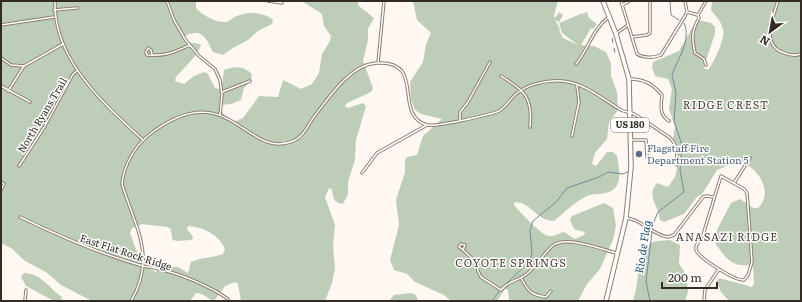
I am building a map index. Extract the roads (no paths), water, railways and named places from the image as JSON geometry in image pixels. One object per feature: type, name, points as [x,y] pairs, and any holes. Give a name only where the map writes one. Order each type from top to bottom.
[{"type":"main road","name":"US 180","points":[[603,1],[616,34],[629,79],[630,112],[630,188],[626,218],[606,301]]},
{"type":"street","points":[[55,1],[54,17],[63,44],[77,71],[96,93],[143,140]]},
{"type":"street","points":[[167,1],[174,20],[190,45],[199,56],[215,69],[220,80],[222,92],[220,115]]},
{"type":"street","points":[[268,1],[282,3]]},
{"type":"street","points":[[378,63],[384,1]]},
{"type":"street","points":[[621,1],[637,54],[641,56],[659,56],[687,12],[685,1]]},
{"type":"street","points":[[632,37],[647,35],[650,33],[650,1]]},
{"type":"street","points":[[706,1],[692,30],[694,53],[704,59],[706,65]]},
{"type":"street","points":[[778,1],[771,26],[770,40],[772,45],[777,50],[787,54],[801,54]]},
{"type":"street","points":[[622,5],[628,2]]},
{"type":"street","points":[[54,10],[78,8]]},
{"type":"street","points":[[687,12],[698,15]]},
{"type":"street","points":[[1,25],[54,17]]},
{"type":"street","points":[[576,64],[583,56],[592,35],[599,26],[610,17]]},
{"type":"street","points":[[616,34],[628,25]]},
{"type":"street","points":[[8,91],[24,66],[63,44]]},
{"type":"street","points":[[152,55],[166,56],[190,45]]},
{"type":"street","points":[[1,58],[12,65],[24,66]]},
{"type":"street","points":[[460,120],[460,112],[468,102],[490,62]]},
{"type":"street","points":[[135,301],[131,300],[142,277],[144,267],[142,243],[122,184],[126,165],[143,140],[166,122],[199,111],[220,115],[235,122],[258,139],[265,142],[284,143],[292,141],[304,132],[319,111],[345,81],[362,67],[378,63],[393,65],[402,72],[408,83],[410,110],[418,120],[427,125],[442,125],[500,110],[522,89],[528,86],[561,81],[590,90],[623,111],[630,112],[674,142],[677,147],[677,165]]},
{"type":"street","name":"North Ryans Trail","points":[[19,166],[77,71]]},
{"type":"street","points":[[501,76],[522,89],[529,102],[531,113],[530,127]]},
{"type":"street","points":[[629,79],[640,79],[656,87],[662,94],[661,112],[665,119],[669,121]]},
{"type":"street","points":[[222,92],[250,81]]},
{"type":"street","points":[[1,86],[30,102]]},
{"type":"street","points":[[572,136],[579,102],[577,86]]},
{"type":"street","points":[[362,174],[377,153],[427,125]]},
{"type":"street","points":[[630,140],[646,140],[647,158]]},
{"type":"street","points":[[734,183],[750,158]]},
{"type":"street","points":[[721,176],[734,183],[747,193],[752,266],[746,278],[741,280],[700,256],[696,250],[696,246],[703,235],[714,197],[721,176]]},
{"type":"street","points":[[1,182],[4,184],[1,190]]},
{"type":"street","points":[[626,218],[639,220],[648,229],[665,237],[671,236],[703,197],[714,197]]},
{"type":"street","name":"East Flat Rock Ridge","points":[[20,217],[55,234],[144,267],[155,268],[205,286],[228,299]]},
{"type":"street","points":[[462,250],[476,262],[481,277],[501,290],[510,282],[521,278],[552,247],[561,242],[576,242],[618,253]]},
{"type":"street","points":[[704,301],[705,290],[719,268]]},
{"type":"street","points":[[521,278],[527,290],[538,296],[546,297],[551,291]]},
{"type":"street","points":[[25,301],[26,290]]},
{"type":"waterway","name":"Rio de Flag","points":[[670,1],[671,15],[679,20]]},
{"type":"waterway","name":"Rio de Flag","points":[[650,301],[646,281],[653,224],[658,212],[684,192],[680,170],[682,145],[674,121],[676,93],[672,75],[685,43],[686,30],[684,23]]},
{"type":"waterway","points":[[505,285],[530,261],[532,254],[530,230],[533,221],[556,202],[567,188],[599,177],[608,172],[623,174],[629,171]]},
{"type":"waterway","points":[[492,301],[500,290]]},
{"type":"railway","points":[[612,38],[615,53]]},
{"type":"place","name":"Flagstaff Fire Department Station 5","points":[[639,154]]},
{"type":"district","name":"RIDGE CREST","points":[[726,105]]},
{"type":"district","name":"ANASAZI RIDGE","points":[[727,237]]},
{"type":"district","name":"COYOTE SPRINGS","points":[[511,263]]}]
